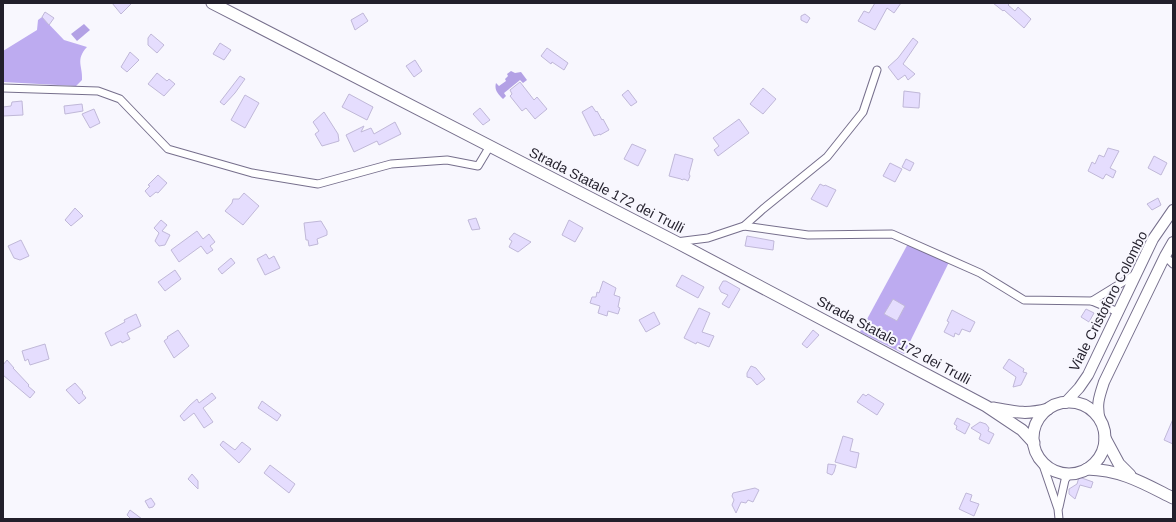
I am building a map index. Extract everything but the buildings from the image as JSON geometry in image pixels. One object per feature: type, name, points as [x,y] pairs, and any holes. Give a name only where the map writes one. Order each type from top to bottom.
[{"type":"main road","name":"Strada Statale 172 dei Trulli","points":[[212,3],[676,242],[986,406],[1022,430],[1034,443]]},
{"type":"main road","name":"Viale Cristoforo Colombo","points":[[1064,402],[1079,388],[1088,374],[1153,239],[1173,210]]},
{"type":"main road","points":[[1100,420],[1094,412],[1085,406],[1075,403],[1064,402],[1048,409],[1036,424],[1034,443],[1036,453],[1042,462],[1054,471],[1069,474],[1078,473],[1087,469],[1097,461],[1103,450],[1105,438],[1104,429],[1097,409],[1104,382],[1173,242]]},
{"type":"main road","name":"Strada Statale 172 dei Trulli","points":[[986,406],[1023,413],[1036,413],[1048,409]]},
{"type":"main road","points":[[1105,438],[1119,464],[1132,477]]},
{"type":"main road","points":[[1087,469],[1111,471],[1132,477],[1173,498]]},
{"type":"street","points":[[676,242],[708,238],[744,226],[828,157],[863,112],[876,70]]},
{"type":"street","points":[[3,88],[98,91],[120,98],[168,148],[252,173],[318,184],[391,164],[447,160],[478,166],[490,146]]},
{"type":"street","points":[[744,226],[808,235],[892,234],[980,274],[1024,300],[1092,301],[1118,312]]},
{"type":"street","points":[[1165,256],[1173,264]]},
{"type":"street","points":[[1092,301],[1136,274]]},
{"type":"street","points":[[1042,462],[1058,509],[1059,519]]},
{"type":"street","points":[[1058,509],[1064,480],[1069,474]]},
{"type":"shaded area","points":[[42,17],[64,40],[87,47],[80,59],[82,80],[76,86],[3,82],[3,51],[37,30],[38,20]]},
{"type":"shaded area","points":[[84,24],[90,30],[77,41],[71,34]]},
{"type":"shaded area","points":[[511,71],[515,73],[521,72],[527,80],[523,83],[520,80],[504,93],[506,96],[503,99],[496,90],[496,83],[499,86],[506,81],[505,79],[508,76],[507,74]]},
{"type":"shaded area","points":[[910,240],[951,258],[904,354],[860,332]]}]
